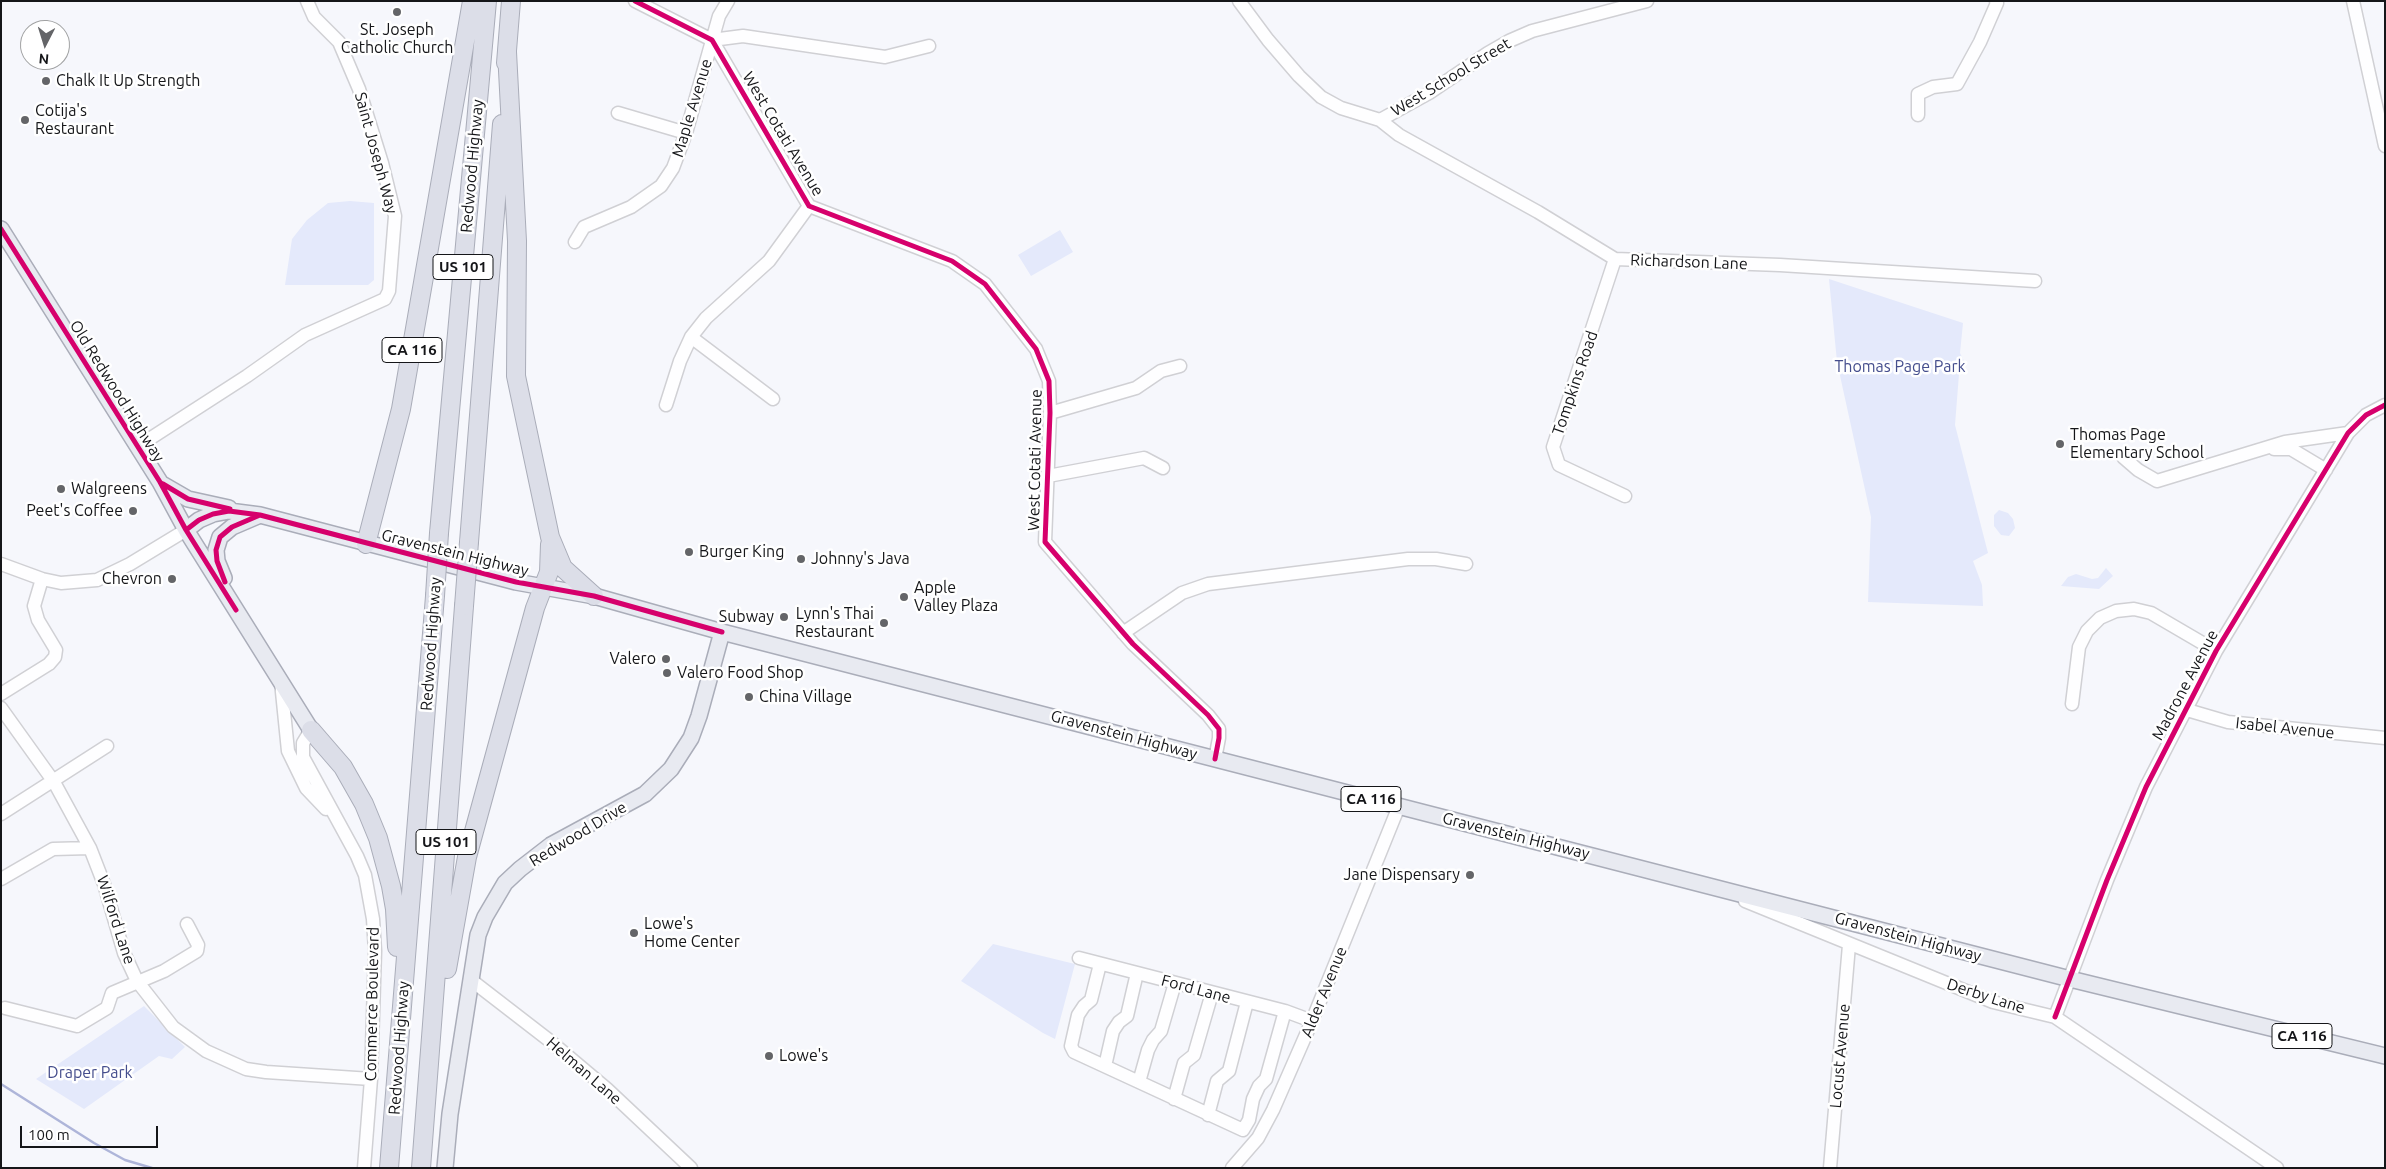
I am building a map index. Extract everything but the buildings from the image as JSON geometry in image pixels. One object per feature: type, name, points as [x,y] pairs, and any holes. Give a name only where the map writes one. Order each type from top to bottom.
[{"type":"highway","name":"CA 116","points":[[366,544],[401,409],[472,1]]},
{"type":"highway","name":"Redwood Highway","points":[[390,1168],[439,534],[487,1]]},
{"type":"highway","name":"Redwood Highway","points":[[421,1168],[511,1]]},
{"type":"highway","name":"CA 116","points":[[507,52],[517,241],[516,376],[550,538],[563,568],[594,596]]},
{"type":"highway","points":[[429,1078],[467,858],[532,615],[549,572],[550,538]]},
{"type":"highway","points":[[311,730],[343,767],[364,804],[385,864],[395,908],[397,933],[397,1067]]},
{"type":"main road","name":"Old Redwood Highway","points":[[1,229],[160,482],[186,530],[311,730]]},
{"type":"main road","points":[[160,482],[188,498],[252,513]]},
{"type":"main road","name":"Gravenstein Highway","points":[[186,530],[199,520],[214,514],[229,511],[252,513],[516,582],[594,596],[722,632],[2070,979],[2385,1056]]},
{"type":"main road","points":[[236,610],[217,561],[217,543],[220,537],[252,513]]},
{"type":"main road","name":"Redwood Drive","points":[[445,1168],[450,1114],[478,936],[494,900],[505,883],[520,869],[551,846],[645,794],[671,769],[691,738],[699,716],[722,632]]},
{"type":"street","name":"Saint Joseph Way","points":[[137,447],[248,376],[305,335],[385,298],[389,292],[395,216],[382,163],[359,89],[339,42],[314,17],[307,1]]},
{"type":"street","points":[[635,1],[712,40]]},
{"type":"street","name":"Maple Avenue","points":[[575,242],[584,227],[631,206],[661,186],[674,168],[686,133],[719,16],[728,1]]},
{"type":"street","name":"West School Street","points":[[1239,1],[1286,62],[1321,97],[1341,108],[1380,120],[1405,108],[1488,52],[1516,38],[1532,31],[1647,1]]},
{"type":"street","points":[[1918,116],[1918,94],[1933,87],[1958,84],[1980,42],[1997,3],[1996,1]]},
{"type":"street","points":[[2353,1],[2385,146]]},
{"type":"street","name":"Maple Avenue","points":[[712,40],[743,36],[885,58],[929,46]]},
{"type":"street","name":"West Cotati Avenue","points":[[712,40],[808,206],[952,261],[985,284],[1036,349],[1043,362],[1049,381],[1050,413],[1045,542],[1123,633],[1214,722],[1219,729],[1215,759]]},
{"type":"street","points":[[618,114],[686,133]]},
{"type":"street","name":"Richardson Lane","points":[[1380,120],[1400,135],[1538,212],[1615,259],[1780,265],[2035,281]]},
{"type":"street","points":[[666,405],[680,361],[691,337],[706,318],[769,261],[808,206]]},
{"type":"street","name":"Tompkins Road","points":[[1615,259],[1553,447],[1559,465],[1625,496]]},
{"type":"street","points":[[691,337],[773,399]]},
{"type":"street","points":[[1050,413],[1136,388],[1161,371],[1180,366]]},
{"type":"street","name":"Madrone Avenue","points":[[2055,1017],[2107,880],[2146,787],[2216,651],[2348,432],[2366,415],[2385,405]]},
{"type":"street","points":[[2123,457],[2138,470],[2157,481],[2285,442],[2348,432]]},
{"type":"street","points":[[2257,451],[2291,449],[2326,470]]},
{"type":"street","points":[[1048,476],[1144,458],[1163,468]]},
{"type":"street","points":[[1,564],[42,579],[61,583],[97,580],[130,564],[186,530]]},
{"type":"street","points":[[1123,633],[1182,593],[1208,584],[1408,559],[1436,559],[1466,564]]},
{"type":"street","points":[[1,694],[49,664],[55,657],[56,650],[38,620],[34,606],[42,579]]},
{"type":"street","points":[[2072,704],[2080,647],[2087,631],[2100,618],[2116,611],[2134,609],[2151,613],[2216,651]]},
{"type":"street","name":"Commerce Boulevard","points":[[281,682],[288,751],[306,788],[335,817]]},
{"type":"street","name":"Wilford Lane","points":[[1,708],[54,782],[90,848],[104,884],[124,953],[137,981],[173,1027],[206,1052],[230,1063],[260,1072],[370,1079]]},
{"type":"street","name":"Isabel Avenue","points":[[2187,710],[2228,722],[2385,738]]},
{"type":"street","name":"Commerce Boulevard","points":[[311,730],[303,744],[303,758],[349,839],[365,875],[374,918],[375,951],[370,1079],[364,1168]]},
{"type":"street","points":[[1,814],[54,782],[107,746]]},
{"type":"street","name":"Alder Avenue","points":[[1232,1168],[1258,1138],[1273,1110],[1312,1021],[1399,806]]},
{"type":"street","points":[[1,879],[53,849],[90,848]]},
{"type":"street","name":"Derby Lane","points":[[1698,882],[1993,1002],[2055,1017],[2277,1168]]},
{"type":"street","points":[[5,1008],[77,1026],[107,1008],[112,992],[164,971],[197,951],[198,945],[187,924]]},
{"type":"street","name":"Locust Avenue","points":[[1830,1168],[1849,945]]},
{"type":"street","name":"Ford Lane","points":[[1079,958],[1284,1011],[1312,1021]]},
{"type":"street","points":[[1100,964],[1091,1000],[1078,1015],[1070,1046],[1074,1052],[1243,1130],[1249,1120],[1253,1098],[1259,1086],[1266,1079],[1284,1011]]},
{"type":"street","points":[[1105,1066],[1113,1032],[1119,1022],[1127,1016],[1137,973]]},
{"type":"street","name":"Helman Lane","points":[[471,980],[550,1040],[607,1089],[690,1168]]},
{"type":"street","points":[[1139,1082],[1148,1050],[1153,1040],[1161,1031],[1175,983]]},
{"type":"street","points":[[1174,1099],[1184,1063],[1194,1055],[1212,993]]},
{"type":"street","points":[[1208,1115],[1217,1081],[1229,1071],[1247,1002]]},
{"type":"green space","points":[[350,201],[374,203],[374,280],[368,285],[285,285],[292,239],[307,220],[328,203]]},
{"type":"green space","points":[[1060,230],[1073,252],[1031,276],[1018,255]]},
{"type":"green space","name":"Thomas Page Park","points":[[1829,279],[1963,323],[1960,353],[1965,363],[1959,374],[1955,425],[1988,553],[1973,561],[1982,585],[1983,606],[1868,602],[1871,517],[1837,362]]},
{"type":"green space","points":[[1999,510],[2008,513],[2013,519],[2015,528],[2009,536],[2001,535],[1994,526],[1994,515]]},
{"type":"green space","points":[[2106,568],[2113,576],[2099,589],[2061,586],[2068,577],[2076,574],[2092,579],[2098,578]]},
{"type":"green space","points":[[993,944],[1075,964],[1055,1039],[961,981]]},
{"type":"green space","name":"Draper Park","points":[[144,1006],[185,1047],[172,1059],[159,1056],[84,1109],[36,1079]]},
{"type":"waterway","points":[[1,1084],[94,1143],[125,1160],[152,1168]]},
{"type":"cycle path","points":[[635,1],[712,40],[809,206],[952,261],[985,284],[1036,349],[1049,381],[1050,413],[1045,542],[1133,644],[1208,715],[1219,729],[1215,759]]},
{"type":"cycle path","points":[[1,229],[160,482],[186,530],[236,610]]},
{"type":"cycle path","points":[[2055,1017],[2107,880],[2146,787],[2216,651],[2348,433],[2366,415],[2385,405]]},
{"type":"cycle path","points":[[163,484],[188,499],[230,509]]},
{"type":"cycle path","points":[[186,530],[199,520],[213,514],[229,511],[260,515],[516,582],[594,596],[722,632]]},
{"type":"cycle path","points":[[225,582],[217,561],[216,550],[220,537],[232,527],[260,515]]},
{"type":"place","name":"St. Joseph Catholic Church","points":[[397,12]]},
{"type":"place","name":"Chalk It Up Strength","points":[[46,81]]},
{"type":"place","name":"Cotija's Restaurant","points":[[25,120]]},
{"type":"place","name":"Thomas Page Elementary School","points":[[2060,444]]},
{"type":"place","name":"Walgreens","points":[[61,489]]},
{"type":"place","name":"Peet's Coffee","points":[[133,511]]},
{"type":"place","name":"Burger King","points":[[689,552]]},
{"type":"place","name":"Johnny's Java","points":[[801,559]]},
{"type":"place","name":"Chevron","points":[[172,579]]},
{"type":"place","name":"Apple Valley Plaza","points":[[904,597]]},
{"type":"place","name":"Subway","points":[[784,617]]},
{"type":"place","name":"Lynn's Thai Restaurant","points":[[884,623]]},
{"type":"place","name":"Valero","points":[[666,659]]},
{"type":"place","name":"Valero Food Shop","points":[[667,673]]},
{"type":"place","name":"China Village","points":[[749,697]]},
{"type":"place","name":"Jane Dispensary","points":[[1470,875]]},
{"type":"place","name":"Lowe's Home Center","points":[[634,933]]},
{"type":"place","name":"Lowe's","points":[[769,1056]]}]
